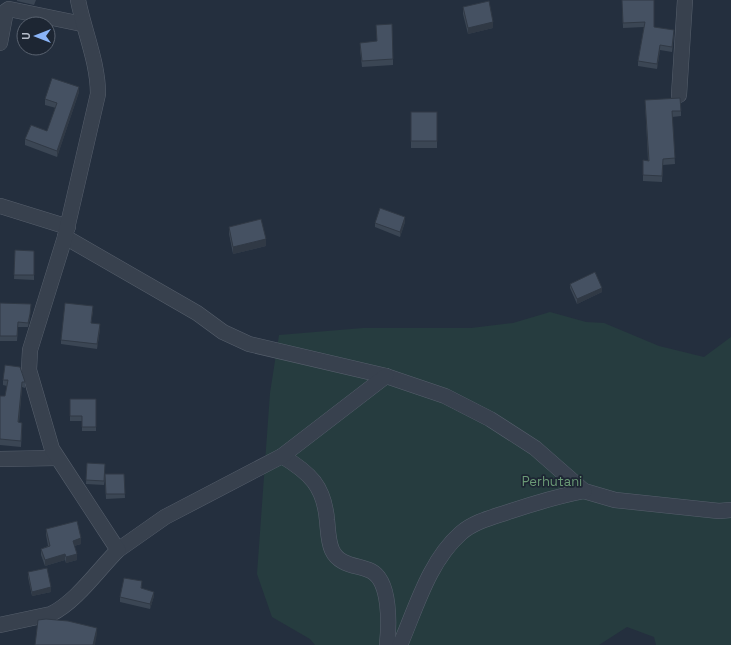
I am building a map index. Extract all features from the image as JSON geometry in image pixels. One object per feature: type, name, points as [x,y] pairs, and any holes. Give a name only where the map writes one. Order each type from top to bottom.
[{"type":"street","points":[[78,0],[82,24],[96,69],[98,94],[66,232],[29,360],[30,381],[52,449],[118,550]]},
{"type":"street","points":[[679,95],[685,0]]},
{"type":"street","points":[[0,43],[6,11],[9,9],[82,24]]},
{"type":"street","points":[[0,206],[66,232],[191,309],[236,339],[263,348],[386,376],[445,396],[490,419],[535,448],[584,491],[600,497],[621,501],[719,511],[731,510]]},
{"type":"street","points":[[0,625],[51,614],[58,610],[69,601],[118,550],[165,518],[282,456],[386,376]]},
{"type":"street","points":[[282,456],[299,466],[320,487],[325,500],[330,544],[337,557],[345,563],[371,571],[380,578],[389,615],[387,645]]},
{"type":"street","points":[[0,459],[57,458]]},
{"type":"street","points":[[400,645],[433,569],[444,552],[461,533],[469,527],[495,516],[543,500],[584,491]]},
{"type":"green space","name":"Perhutani","points":[[550,312],[586,322],[604,323],[659,346],[704,357],[731,337],[731,645],[656,645],[654,637],[627,627],[599,645],[315,645],[310,639],[272,617],[257,574],[270,393],[279,335],[363,328],[471,328],[513,323]]},
{"type":"building","points":[[622,0],[654,0],[654,27],[674,30],[672,47],[660,45],[657,64],[638,61],[645,22],[623,23]]},
{"type":"building","points":[[489,1],[493,22],[468,28],[463,7]]},
{"type":"building","points":[[392,24],[393,59],[362,61],[360,43],[377,41],[376,25]]},
{"type":"building","points":[[52,78],[79,87],[57,151],[25,139],[31,125],[47,131],[57,103],[45,99]]},
{"type":"building","points":[[680,98],[681,111],[672,111],[675,158],[663,159],[662,176],[643,175],[643,160],[649,161],[645,100]]},
{"type":"building","points":[[411,112],[437,112],[437,141],[411,141]]},
{"type":"building","points":[[380,208],[405,217],[400,232],[375,223]]},
{"type":"building","points":[[261,219],[266,239],[233,247],[229,227]]},
{"type":"building","points":[[15,250],[34,251],[34,275],[14,275]]},
{"type":"building","points":[[595,272],[602,288],[577,299],[570,284]]},
{"type":"building","points":[[0,303],[31,304],[28,323],[18,322],[17,336],[0,336]]},
{"type":"building","points":[[65,303],[93,306],[91,323],[100,324],[97,344],[61,340]]},
{"type":"building","points":[[5,365],[20,367],[25,382],[22,382],[18,422],[22,423],[21,441],[0,439],[0,396],[5,396],[8,380],[3,380]]},
{"type":"building","points":[[70,399],[96,399],[96,427],[82,427],[82,416],[70,416]]},
{"type":"building","points":[[87,463],[105,464],[104,481],[86,480]]},
{"type":"building","points":[[105,474],[124,474],[125,494],[106,494]]},
{"type":"building","points":[[77,521],[81,538],[73,541],[77,554],[66,557],[65,554],[45,560],[41,549],[50,546],[46,529]]},
{"type":"building","points":[[47,568],[51,587],[32,592],[28,572]]},
{"type":"building","points":[[124,578],[142,581],[141,588],[154,592],[150,604],[120,597]]},
{"type":"building","points":[[46,619],[68,621],[97,628],[93,645],[35,645],[38,620]]}]
